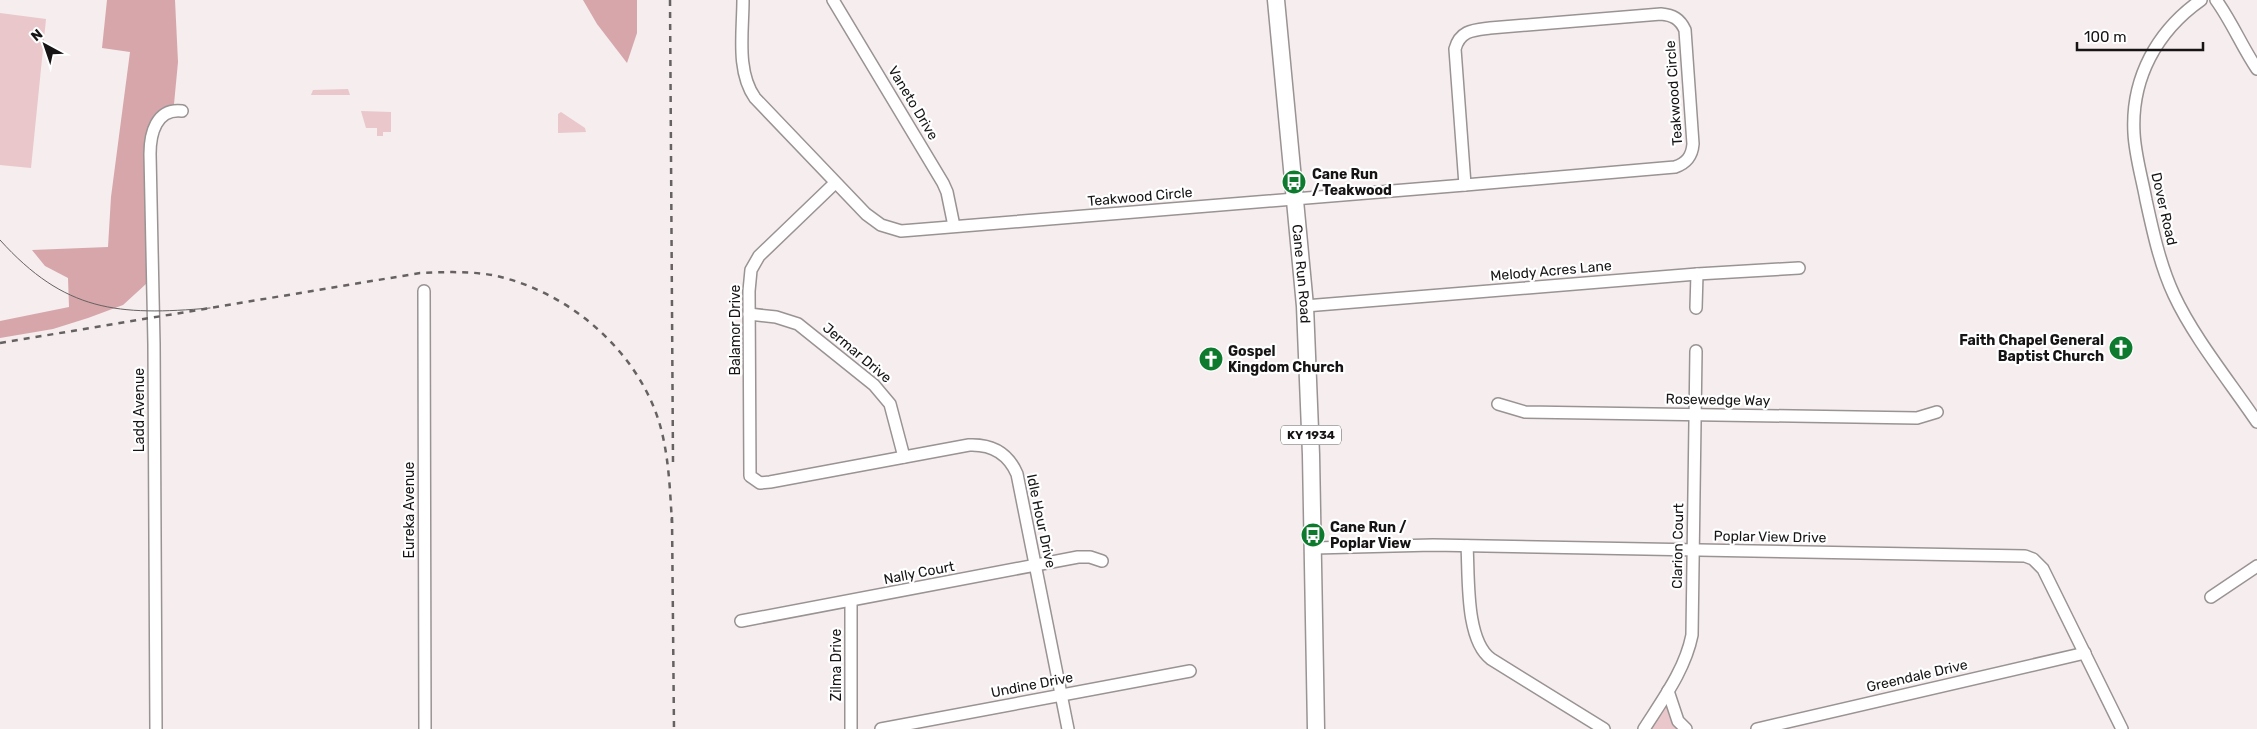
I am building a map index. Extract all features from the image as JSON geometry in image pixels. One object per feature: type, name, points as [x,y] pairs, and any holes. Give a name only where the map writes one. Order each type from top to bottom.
[{"type":"highway","name":"Cane Run Road","points":[[1276,0],[1305,306],[1314,548],[1316,729]]},
{"type":"street","name":"Teakwood Circle","points":[[743,0],[743,69],[748,87],[755,98],[866,214],[888,228],[901,231],[1296,199],[1465,185],[1675,167],[1687,162],[1693,151],[1686,37],[1682,25],[1674,17],[1661,14],[1490,28],[1462,34],[1457,44],[1456,58],[1465,185]]},
{"type":"street","name":"Vaneto Drive","points":[[833,0],[943,183],[947,192],[954,226]]},
{"type":"street","name":"Dover Road","points":[[2201,0],[2169,27],[2152,52],[2138,87],[2134,113],[2134,134],[2158,251],[2171,288],[2184,313],[2257,422]]},
{"type":"street","points":[[2216,0],[2235,28],[2246,54],[2257,69]]},
{"type":"street","name":"Ladd Avenue","points":[[156,729],[150,139],[153,128],[161,118],[174,111],[182,111]]},
{"type":"street","name":"Balamor Drive","points":[[755,480],[750,476],[749,280],[755,261],[835,182]]},
{"type":"street","name":"Melody Acres Lane","points":[[1305,306],[1697,274],[1799,268]]},
{"type":"street","points":[[1696,308],[1697,274]]},
{"type":"street","name":"Eureka Avenue","points":[[424,291],[426,729]]},
{"type":"street","name":"Jermar Drive","points":[[749,314],[776,317],[798,324],[874,385],[890,404],[904,457]]},
{"type":"street","name":"Clarion Court","points":[[1644,729],[1687,656],[1691,641],[1696,351]]},
{"type":"street","name":"Rosewedge Way","points":[[1498,404],[1525,412],[1917,418],[1937,412]]},
{"type":"street","name":"Idle Hour Drive","points":[[755,480],[760,483],[770,482],[975,445],[988,446],[1004,454],[1013,465],[1017,474],[1068,729]]},
{"type":"street","points":[[1466,546],[1472,622],[1476,641],[1481,650],[1491,659],[1604,729]]},
{"type":"street","name":"Poplar View Drive","points":[[1314,548],[1466,546],[2025,556],[2033,559],[2043,569],[2122,729]]},
{"type":"street","name":"Nally Court","points":[[741,621],[1035,565],[1090,557],[1102,561]]},
{"type":"street","points":[[2211,597],[2257,566]]},
{"type":"street","name":"Zilma Drive","points":[[851,601],[852,729]]},
{"type":"street","name":"Greendale Drive","points":[[1757,729],[2085,653]]},
{"type":"street","name":"Undine Drive","points":[[881,729],[1190,671]]},
{"type":"street","points":[[1668,691],[1678,721],[1686,729]]},
{"type":"shaded area","points":[[107,0],[175,0],[178,62],[174,104],[156,115],[146,136],[146,284],[123,305],[88,318],[53,329],[0,338],[0,321],[69,307],[68,278],[45,266],[32,250],[108,247],[111,197],[130,52],[102,48]]},
{"type":"shaded area","points":[[583,0],[637,0],[637,33],[627,63],[597,24]]},
{"type":"shaded area","points":[[0,13],[46,19],[31,168],[0,165]]},
{"type":"shaded area","points":[[348,89],[350,95],[311,95],[313,90]]},
{"type":"shaded area","points":[[361,111],[391,112],[391,132],[383,132],[383,136],[377,136],[377,128],[366,128]]},
{"type":"shaded area","points":[[561,112],[585,128],[586,132],[558,133],[558,114]]},
{"type":"shaded area","points":[[1666,706],[1672,723],[1678,729],[1649,729],[1663,707]]},
{"type":"tram line","points":[[0,240],[24,264],[47,282],[71,295],[95,304],[120,309],[148,311],[210,308]]},
{"type":"railway","points":[[670,0],[673,462]]},
{"type":"railway","points":[[0,343],[420,273],[465,272],[492,275],[520,283],[547,294],[572,309],[596,328],[617,349],[635,372],[650,398],[663,437],[669,474],[672,523]]},
{"type":"railway","points":[[672,517],[674,729]]},
{"type":"place","name":"Cane Run / Teakwood","points":[[1294,182]]},
{"type":"place","name":"Faith Chapel General Baptist Church","points":[[2121,348]]},
{"type":"place","name":"Gospel Kingdom Church","points":[[1211,359]]},
{"type":"place","name":"Cane Run / Poplar View","points":[[1313,535]]}]
